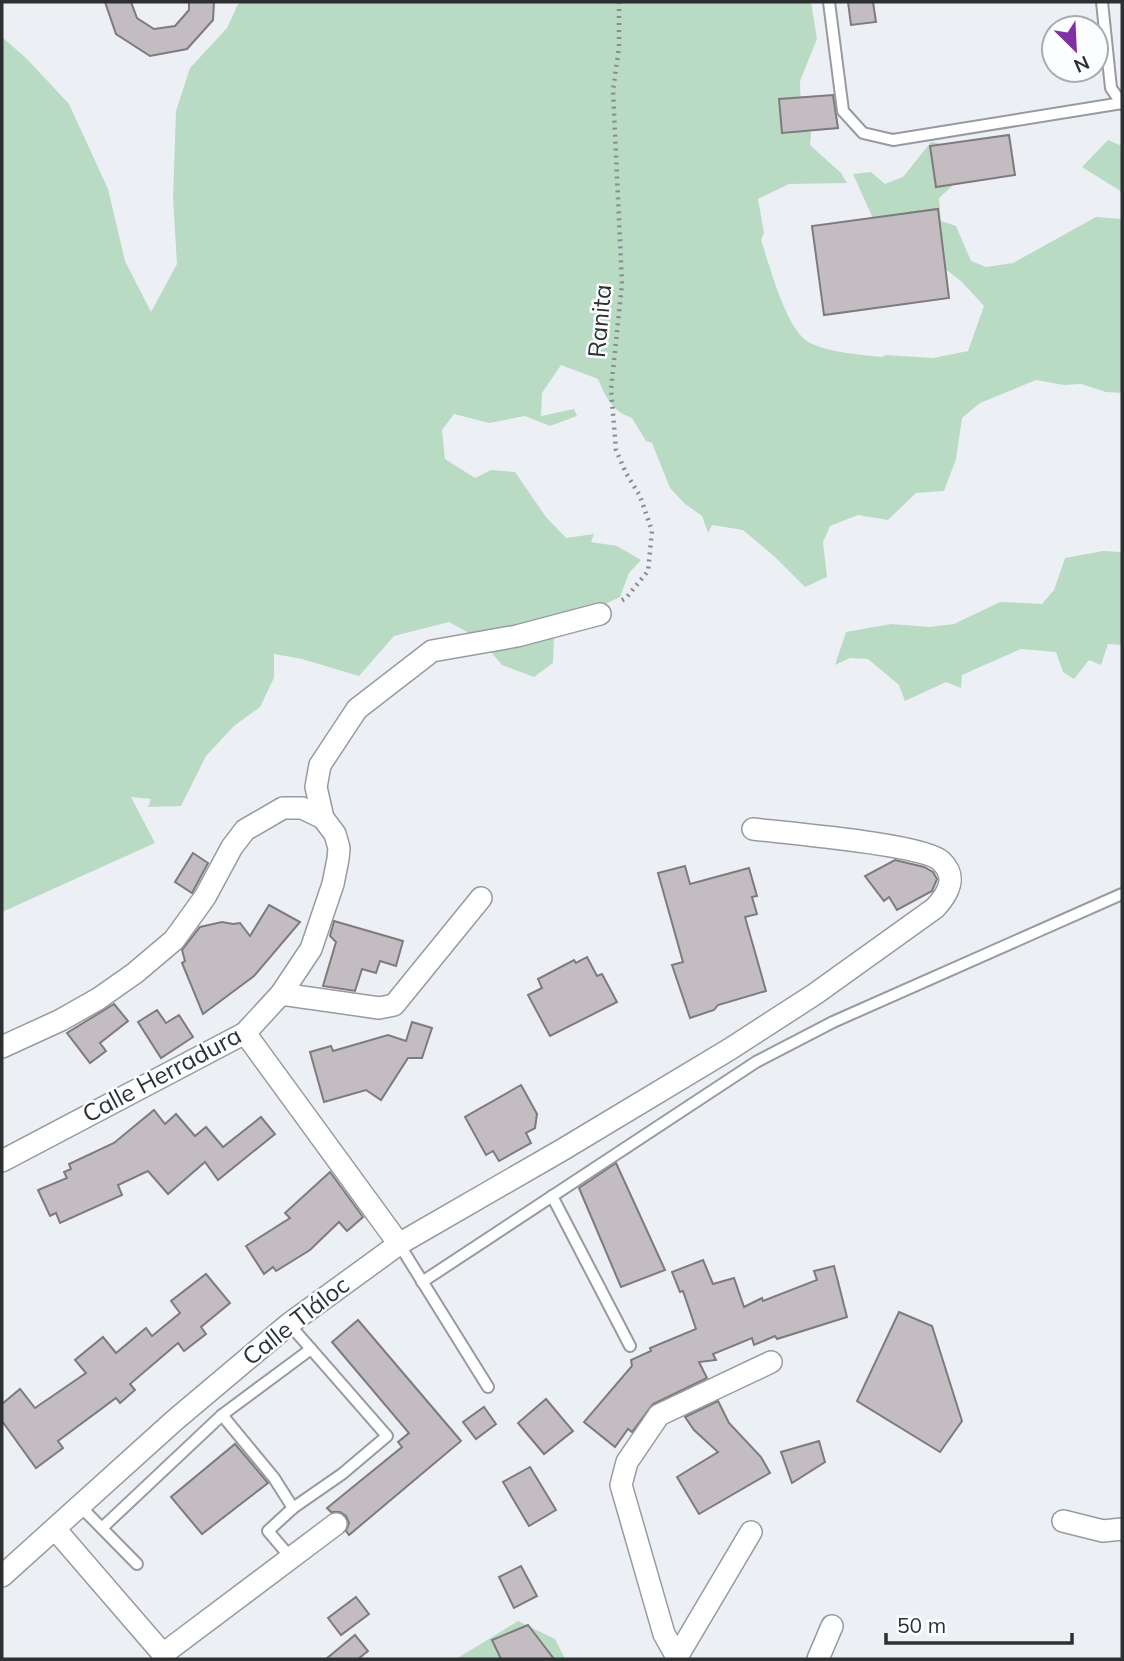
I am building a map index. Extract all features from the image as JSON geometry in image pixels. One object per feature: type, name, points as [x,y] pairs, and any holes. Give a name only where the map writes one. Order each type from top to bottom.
[{"type":"street","name":"Calle Herradura","points":[[2,1161],[245,1033],[281,994],[311,949],[332,884],[339,848],[335,834],[323,818],[316,787],[320,765],[357,709],[432,651],[517,636],[600,614]]},
{"type":"street","points":[[2,1047],[61,1020],[98,999],[174,940],[205,897],[232,846],[245,830],[283,808],[302,808],[323,818]]},
{"type":"street","name":"Calle Tláloc","points":[[2,1576],[175,1420],[289,1324],[399,1244],[562,1150],[730,1049],[815,994],[935,908],[947,895],[951,883],[942,862],[932,855],[873,844],[753,829]]},
{"type":"street","points":[[281,994],[379,1008],[394,1005],[481,898]]},
{"type":"street","points":[[245,1033],[399,1244]]},
{"type":"street","points":[[677,1658],[664,1634],[621,1485],[627,1462],[659,1415],[771,1362]]},
{"type":"street","points":[[1063,1521],[1103,1531],[1122,1529]]},
{"type":"street","points":[[54,1529],[163,1654],[336,1524]]},
{"type":"street","points":[[677,1658],[751,1532]]},
{"type":"street","points":[[818,1659],[832,1626]]},
{"type":"lane","points":[[829,2],[843,111],[863,133],[893,139],[1122,104],[1111,88],[1102,2]]},
{"type":"lane","points":[[422,1282],[756,1062],[833,1022],[1122,894]]},
{"type":"lane","points":[[552,1196],[630,1346]]},
{"type":"lane","points":[[399,1244],[488,1387]]},
{"type":"lane","points":[[289,1324],[387,1436],[342,1474],[293,1508],[268,1531],[291,1558]]},
{"type":"lane","points":[[102,1528],[222,1415],[311,1349]]},
{"type":"lane","points":[[222,1415],[274,1478],[293,1508]]},
{"type":"lane","points":[[80,1506],[137,1564]]},
{"type":"path","name":"Ranita","points":[[600,614],[626,598],[648,570],[652,531],[640,496],[616,450],[611,389],[622,284],[613,90],[620,47],[619,2]]},
{"type":"green space","points":[[239,2],[811,2],[817,39],[800,81],[801,113],[811,133],[810,145],[841,173],[847,183],[789,184],[758,199],[764,233],[761,240],[793,326],[810,343],[845,353],[933,358],[968,351],[984,306],[962,282],[944,268],[876,225],[853,174],[871,172],[885,184],[903,177],[931,142],[990,152],[939,198],[941,221],[956,226],[971,261],[986,267],[1013,263],[1096,217],[1122,219],[1122,393],[1106,392],[1081,384],[1064,385],[1036,380],[980,403],[962,418],[956,459],[944,491],[916,493],[888,520],[858,515],[830,526],[823,542],[827,577],[805,587],[743,530],[712,525],[708,533],[702,516],[685,504],[670,488],[652,443],[646,441],[632,418],[619,412],[610,403],[598,379],[561,365],[542,393],[541,416],[574,409],[577,416],[550,426],[525,416],[489,423],[454,414],[442,430],[445,459],[475,478],[491,470],[515,472],[546,517],[566,538],[594,534],[591,542],[617,546],[641,560],[629,573],[620,597],[567,622],[554,639],[553,663],[534,677],[502,665],[480,639],[449,622],[394,636],[359,676],[302,659],[274,654],[274,678],[260,707],[234,726],[206,756],[181,806],[148,807],[151,799],[131,797],[155,843],[2,912],[2,37],[27,59],[69,104],[108,189],[125,261],[151,312],[177,264],[173,198],[176,111],[190,68],[227,28]]},
{"type":"green space","points":[[1108,140],[1122,146],[1122,192],[1082,167]]},
{"type":"green space","points":[[1103,551],[1122,552],[1122,645],[1108,644],[1101,665],[1089,660],[1074,679],[1063,672],[1056,652],[1021,649],[962,675],[961,688],[946,682],[905,701],[899,685],[868,659],[850,658],[835,665],[846,632],[891,624],[930,627],[954,624],[1000,602],[1042,604],[1054,590],[1065,558]]},
{"type":"green space","points":[[518,1621],[555,1639],[565,1659],[456,1659]]},
{"type":"building","points":[[105,2],[131,2],[137,18],[154,29],[175,26],[189,10],[189,2],[214,2],[213,20],[187,49],[150,56],[116,34]]},
{"type":"building","points":[[848,2],[873,2],[876,22],[851,25]]},
{"type":"building","points":[[833,95],[838,128],[782,133],[779,99]]},
{"type":"building","points":[[1009,135],[1015,175],[936,187],[930,146]]},
{"type":"building","points":[[938,209],[949,298],[824,315],[812,226]]},
{"type":"building","points":[[193,853],[208,863],[192,893],[175,882]]},
{"type":"building","points":[[895,860],[924,867],[933,872],[937,879],[932,891],[897,910],[889,897],[884,901],[865,876]]},
{"type":"building","points":[[685,866],[690,884],[749,868],[757,896],[752,897],[757,914],[745,917],[766,991],[718,1005],[714,1010],[690,1018],[672,965],[683,962],[658,873]]},
{"type":"building","points":[[269,905],[300,922],[254,976],[203,1014],[182,963],[185,961],[182,950],[200,927],[222,922],[240,923],[250,936]]},
{"type":"building","points":[[334,921],[403,941],[396,966],[380,961],[376,973],[362,969],[355,991],[323,986],[336,942],[330,936]]},
{"type":"building","points":[[587,957],[597,976],[602,974],[617,1002],[550,1036],[528,995],[542,988],[538,979],[574,960],[576,963]]},
{"type":"building","points":[[114,1004],[128,1021],[100,1043],[106,1051],[90,1063],[67,1033]]},
{"type":"building","points":[[157,1010],[166,1023],[179,1015],[193,1037],[161,1058],[138,1022]]},
{"type":"building","points":[[412,1022],[432,1028],[422,1058],[408,1058],[381,1100],[366,1090],[324,1102],[310,1052],[331,1046],[333,1051],[388,1035],[406,1041]]},
{"type":"building","points":[[521,1085],[537,1114],[535,1128],[526,1133],[531,1143],[499,1161],[493,1151],[486,1155],[465,1117]]},
{"type":"building","points":[[154,1110],[165,1124],[176,1114],[195,1136],[206,1127],[223,1147],[261,1117],[275,1134],[218,1180],[205,1162],[168,1194],[148,1171],[118,1185],[122,1195],[60,1223],[56,1213],[50,1216],[38,1190],[67,1178],[64,1172],[71,1169],[69,1164],[114,1143]]},
{"type":"building","points":[[616,1163],[665,1270],[621,1287],[579,1188]]},
{"type":"building","points":[[330,1172],[363,1217],[347,1231],[339,1222],[310,1250],[276,1271],[273,1267],[264,1274],[246,1246],[290,1218],[285,1213]]},
{"type":"building","points":[[703,1260],[713,1284],[734,1278],[744,1307],[762,1298],[763,1301],[817,1280],[814,1271],[834,1266],[847,1317],[777,1339],[775,1336],[754,1345],[752,1338],[713,1354],[716,1360],[699,1362],[707,1378],[653,1404],[632,1432],[628,1429],[615,1447],[584,1422],[632,1366],[631,1360],[651,1351],[650,1348],[696,1329],[683,1291],[680,1292],[672,1272]]},
{"type":"building","points":[[206,1274],[230,1303],[201,1327],[206,1334],[184,1351],[178,1343],[130,1384],[135,1390],[120,1403],[116,1398],[58,1441],[63,1448],[36,1468],[2,1421],[2,1404],[20,1389],[35,1408],[86,1373],[75,1360],[103,1337],[116,1353],[146,1328],[152,1336],[180,1313],[171,1301]]},
{"type":"building","points":[[899,1312],[932,1326],[962,1421],[940,1452],[857,1401]]},
{"type":"building","points":[[358,1320],[461,1441],[349,1535],[346,1531],[349,1523],[346,1516],[340,1512],[331,1512],[327,1508],[402,1447],[398,1442],[409,1433],[332,1342]]},
{"type":"building","points":[[546,1399],[573,1431],[544,1454],[518,1423]]},
{"type":"building","points":[[718,1401],[729,1423],[761,1457],[770,1473],[699,1514],[677,1477],[718,1452],[694,1430],[685,1417]]},
{"type":"building","points":[[484,1407],[496,1424],[476,1439],[463,1422]]},
{"type":"building","points":[[819,1441],[825,1462],[792,1483],[781,1452]]},
{"type":"building","points":[[235,1444],[268,1483],[202,1534],[171,1497]]},
{"type":"building","points":[[530,1467],[556,1510],[529,1526],[503,1482]]},
{"type":"building","points":[[521,1566],[537,1596],[514,1608],[499,1577]]},
{"type":"building","points":[[356,1597],[369,1614],[341,1635],[328,1618]]},
{"type":"building","points":[[528,1625],[554,1659],[501,1659],[492,1640]]},
{"type":"building","points":[[355,1635],[368,1651],[358,1659],[326,1659]]}]
